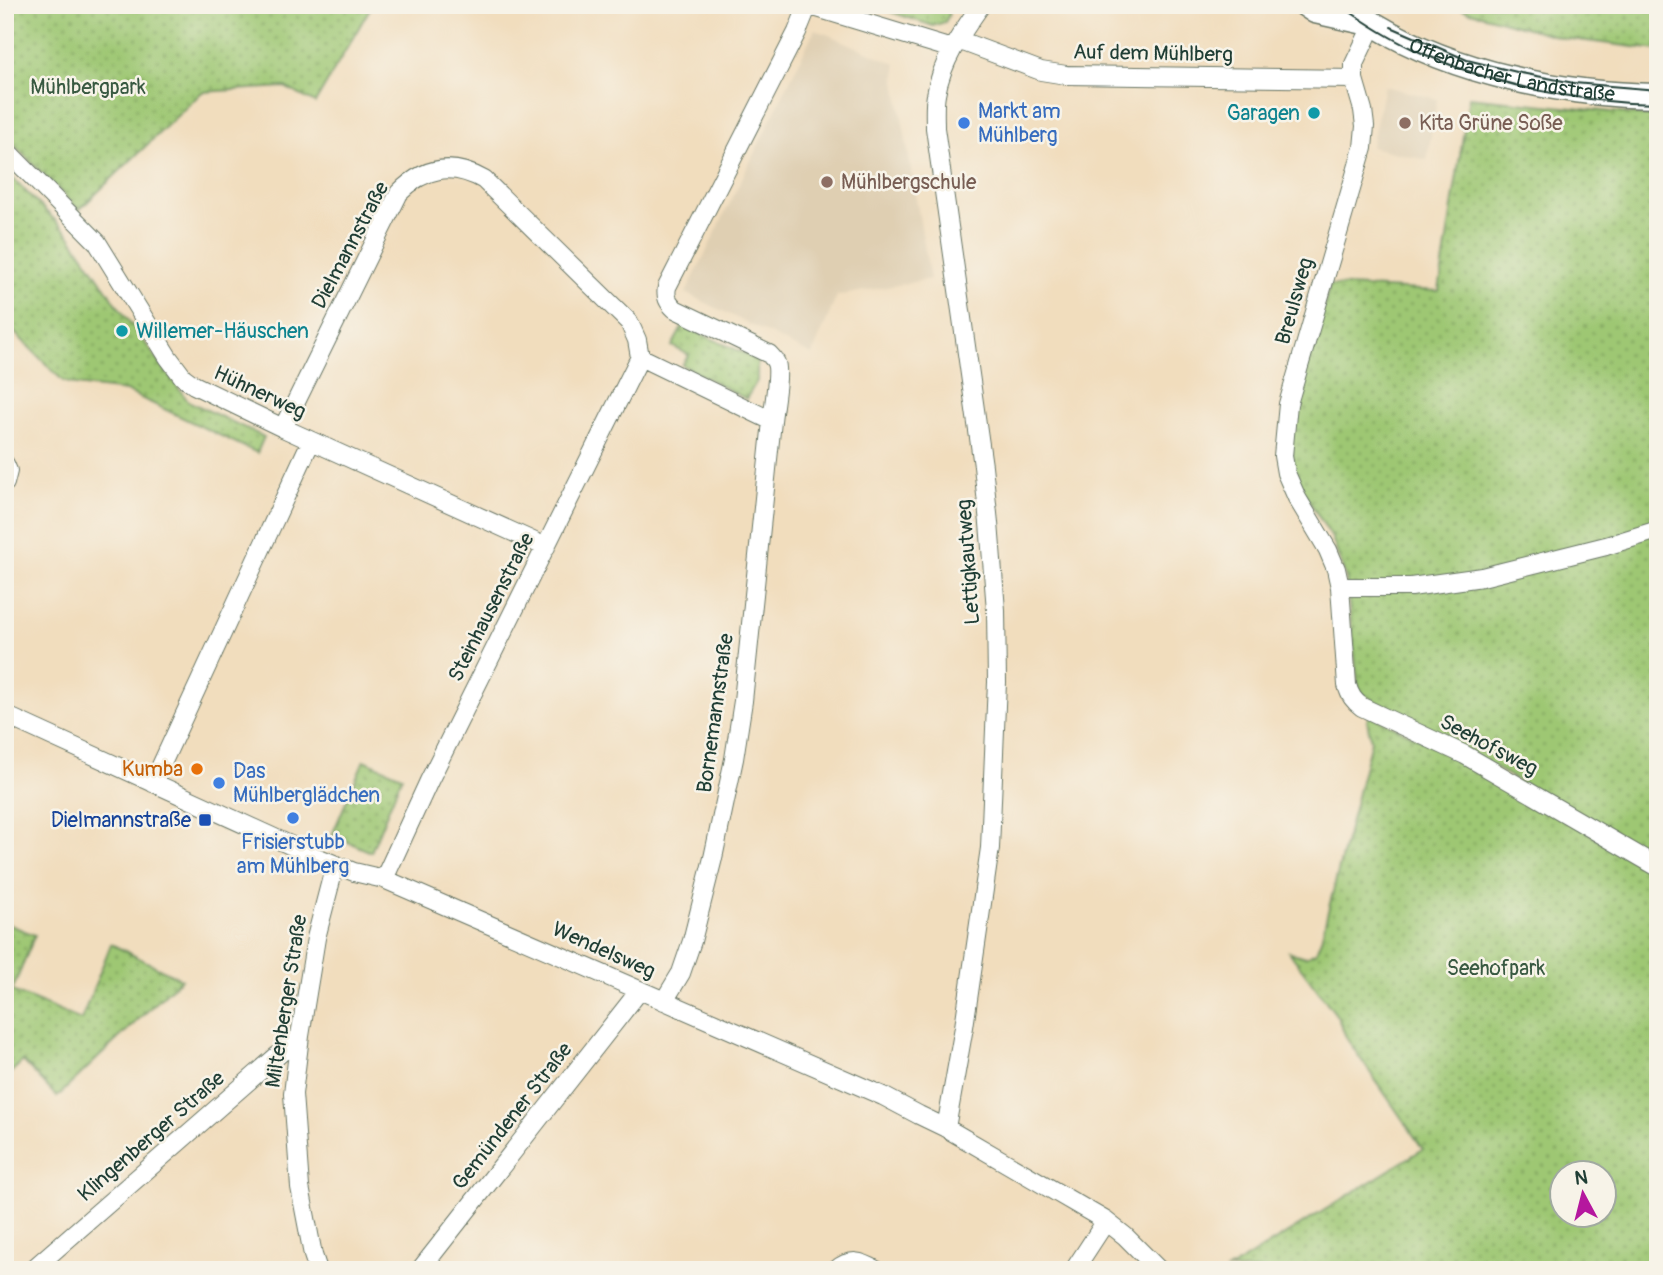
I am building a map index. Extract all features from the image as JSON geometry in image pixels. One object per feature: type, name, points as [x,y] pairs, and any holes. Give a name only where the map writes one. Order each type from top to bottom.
[{"type":"main road","name":"Offenbacher Landstraße","points":[[1306,5],[1315,11],[1373,24],[1431,52],[1493,73],[1573,90],[1658,96]]},
{"type":"main road","name":"Offenbacher Landstraße","points":[[1350,5],[1373,24]]},
{"type":"street","name":"Auf dem Mühlberg","points":[[808,5],[955,44],[1041,71],[1066,75],[1354,79]]},
{"type":"street","name":"Bornemannstraße","points":[[664,1001],[681,973],[692,941],[734,759],[743,701],[777,374],[777,363],[769,354],[675,309],[666,298],[667,287],[797,32],[808,5]]},
{"type":"street","name":"Lettigkautweg","points":[[946,1128],[964,1027],[990,848],[997,682],[996,610],[988,511],[935,128],[939,81],[955,44],[976,7]]},
{"type":"street","points":[[1354,79],[1354,64],[1373,24]]},
{"type":"street","name":"Breulsweg","points":[[1343,636],[1340,587],[1336,569],[1328,550],[1297,498],[1286,474],[1283,456],[1287,404],[1363,148],[1363,110],[1354,79]]},
{"type":"street","name":"Hühnerweg","points":[[5,149],[97,242],[183,377],[194,385],[283,428],[546,547]]},
{"type":"street","name":"Dielmannstraße","points":[[283,428],[399,193],[427,172],[441,169],[464,171],[484,180],[629,322],[637,340],[640,357]]},
{"type":"street","points":[[640,357],[772,421]]},
{"type":"street","name":"Steinhausenstraße","points":[[384,879],[429,781],[640,357]]},
{"type":"street","points":[[153,783],[311,441]]},
{"type":"street","points":[[5,464],[8,471],[5,483]]},
{"type":"street","points":[[1340,587],[1410,587],[1482,577],[1658,530]]},
{"type":"street","name":"Seehofsweg","points":[[1343,636],[1349,695],[1362,707],[1465,755],[1658,867]]},
{"type":"street","name":"Wendelsweg","points":[[5,715],[335,865],[384,879],[883,1096],[946,1128],[1106,1221],[1159,1270]]},
{"type":"street","name":"Miltenberger Straße","points":[[318,1270],[306,1219],[297,1155],[293,1094],[316,938],[335,865]]},
{"type":"street","name":"Gemündener Straße","points":[[420,1270],[640,990]]},
{"type":"street","name":"Klingenberger Straße","points":[[32,1270],[300,1035]]},
{"type":"street","points":[[1074,1270],[1106,1221]]},
{"type":"street","points":[[836,1270],[849,1261],[860,1262],[876,1270]]},
{"type":"shaded area","name":"Mühlbergschule","points":[[815,29],[896,64],[896,82],[930,279],[837,296],[812,355],[686,293]]},
{"type":"shaded area","name":"Kita Grüne Soße","points":[[1384,86],[1437,99],[1427,160],[1371,147]]},
{"type":"green space","name":"Mühlbergpark","points":[[5,5],[372,5],[315,103],[285,87],[202,92],[79,210],[5,136]]},
{"type":"green space","points":[[870,5],[947,5],[949,15],[945,22],[933,26]]},
{"type":"green space","points":[[1454,5],[1658,5],[1658,50],[1563,38]]},
{"type":"green space","points":[[1469,97],[1658,117],[1658,859],[1359,692],[1346,578],[1332,538],[1303,491],[1293,466],[1291,440],[1296,404],[1330,285],[1439,291]]},
{"type":"green space","points":[[5,171],[68,233],[188,401],[264,437],[257,453],[126,391],[63,381],[5,323]]},
{"type":"green space","points":[[683,326],[757,359],[757,381],[746,399],[682,365],[689,355],[672,346]]},
{"type":"green space","name":"Seehofpark","points":[[1370,715],[1488,772],[1658,875],[1658,1270],[1228,1270],[1423,1149],[1347,1039],[1337,1016],[1289,952],[1305,957],[1316,952],[1371,741],[1367,720]]},
{"type":"green space","points":[[364,760],[402,776],[371,852],[332,835]]},
{"type":"green space","points":[[5,923],[35,935],[12,991],[81,1020],[111,944],[181,979],[57,1097],[23,1061],[5,1078]]},
{"type":"tram line","points":[[1340,5],[1403,44],[1441,61],[1502,82],[1596,100],[1658,104]]},
{"type":"tram line","points":[[1391,27],[1467,60],[1521,73],[1574,83],[1658,90]]},
{"type":"place","name":"Garagen","points":[[1314,113]]},
{"type":"place","name":"Markt am Mühlberg","points":[[964,123]]},
{"type":"place","name":"Kita Grüne Soße","points":[[1405,123]]},
{"type":"place","name":"Mühlbergschule","points":[[827,182]]},
{"type":"place","name":"Willemer-Häuschen","points":[[122,331]]},
{"type":"place","name":"Kumba","points":[[197,769]]},
{"type":"place","name":"Das Mühlberglädchen","points":[[219,783]]},
{"type":"place","name":"Frisierstubb am Mühlberg","points":[[293,818]]},
{"type":"place","name":"Dielmannstraße","points":[[205,820]]}]
